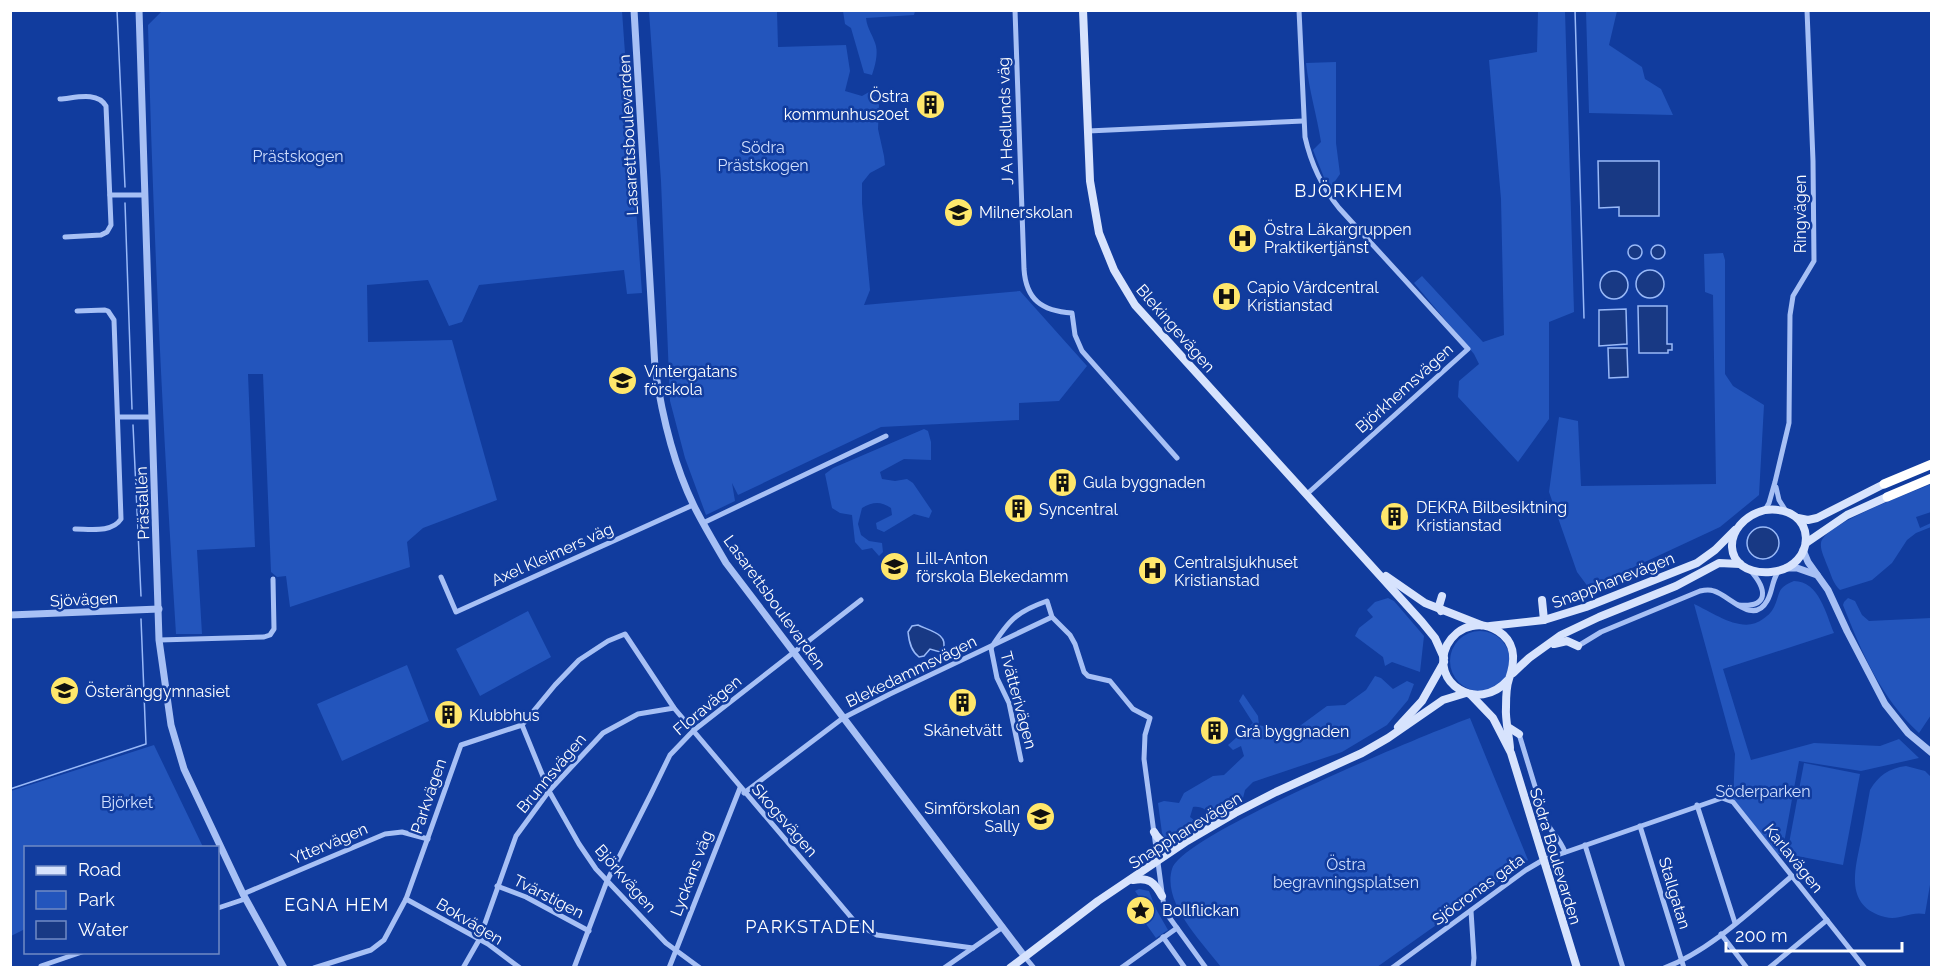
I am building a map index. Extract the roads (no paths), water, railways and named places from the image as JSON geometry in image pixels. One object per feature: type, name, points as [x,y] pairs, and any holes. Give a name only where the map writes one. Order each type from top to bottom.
[{"type":"highway","points":[[1884,484],[1932,464]]},
{"type":"highway","points":[[1887,497],[1932,478]]},
{"type":"main road","name":"Blekingevägen","points":[[1083,10],[1090,181],[1095,218],[1106,251],[1124,290],[1148,320],[1429,630],[1444,660]]},
{"type":"main road","points":[[1884,484],[1817,518],[1808,520],[1787,512],[1765,510],[1752,515],[1735,530],[1731,546],[1734,555],[1740,564],[1750,570],[1765,572],[1783,569],[1794,562],[1804,547],[1847,515],[1887,497]]},
{"type":"main road","points":[[1798,518],[1805,528],[1804,547]]},
{"type":"main road","name":"Snapphanevägen","points":[[1485,626],[1544,620],[1586,607],[1690,566],[1708,556],[1735,530]]},
{"type":"main road","name":"Snapphanevägen","points":[[1510,677],[1541,648],[1561,635],[1676,586],[1714,565],[1723,562],[1740,564]]},
{"type":"main road","name":"Blekingevägen","points":[[1375,568],[1408,593],[1441,611],[1485,626]]},
{"type":"main road","points":[[1441,611],[1439,606],[1442,596]]},
{"type":"main road","points":[[1542,600],[1544,620]]},
{"type":"main road","points":[[1485,626],[1505,636],[1510,645],[1514,664],[1510,677],[1501,688],[1482,696],[1468,694],[1450,681],[1444,660],[1450,641],[1456,634],[1464,629],[1485,626]]},
{"type":"main road","points":[[1541,648],[1567,641],[1578,646]]},
{"type":"main road","name":"Snapphanevägen","points":[[1388,738],[1422,701],[1444,660]]},
{"type":"main road","name":"Södra Boulevarden","points":[[1510,677],[1505,711],[1511,753],[1577,968]]},
{"type":"main road","name":"Snapphanevägen","points":[[1010,968],[1098,901],[1187,841],[1245,807],[1362,753],[1443,700],[1468,694]]},
{"type":"main road","name":"Södra Boulevarden","points":[[1468,694],[1493,718],[1511,753]]},
{"type":"main road","points":[[1508,728],[1519,734]]},
{"type":"main road","points":[[1154,832],[1159,840],[1171,845],[1187,841]]},
{"type":"main road","points":[[1128,881],[1149,879],[1162,896]]},
{"type":"street","name":"Prästallén","points":[[139,10],[159,640],[171,724],[193,791],[244,896],[284,968]]},
{"type":"street","name":"Lasarettsboulevarden","points":[[634,10],[655,368],[670,444],[693,505],[726,563],[1034,968]]},
{"type":"street","name":"J A Hedlunds väg","points":[[1015,10],[1025,280],[1028,289],[1042,306],[1072,313],[1075,335],[1082,351],[1177,458]]},
{"type":"street","name":"Björkhemsvägen","points":[[1299,10],[1304,121],[1309,153],[1315,170],[1329,195],[1468,349],[1308,494]]},
{"type":"street","name":"Ringvägen","points":[[1765,510],[1769,504],[1789,423],[1792,296],[1814,261],[1807,10]]},
{"type":"street","points":[[60,99],[96,97],[106,106],[111,225],[107,232],[101,235],[64,237]]},
{"type":"street","points":[[1088,131],[1304,121]]},
{"type":"street","points":[[110,195],[146,195]]},
{"type":"street","points":[[75,529],[109,528],[117,525],[121,519],[114,320],[105,310],[77,311]]},
{"type":"street","points":[[118,417],[152,417]]},
{"type":"street","points":[[703,523],[886,436]]},
{"type":"street","points":[[1775,482],[1779,500],[1787,512]]},
{"type":"street","name":"Axel Kleimers väg","points":[[441,577],[456,612],[693,505]]},
{"type":"street","points":[[1804,547],[1885,704],[1908,733],[1932,753]]},
{"type":"street","points":[[1578,646],[1601,632],[1695,592],[1716,591],[1748,610],[1757,609],[1768,600],[1772,582],[1783,569],[1797,568],[1820,576]]},
{"type":"street","points":[[1736,604],[1751,606],[1762,596],[1762,585],[1750,570]]},
{"type":"street","points":[[159,640],[270,635],[274,629],[273,579]]},
{"type":"street","name":"Floravägen","points":[[574,968],[607,881],[670,755],[693,731],[861,600]]},
{"type":"street","name":"Blekedammsvägen","points":[[991,648],[1007,623],[1026,609],[1047,601],[1052,617],[1070,635],[1075,644],[1086,675],[1110,681],[1133,709],[1150,718],[1145,735],[1144,759],[1154,832]]},
{"type":"street","name":"Sjövägen","points":[[10,615],[159,609]]},
{"type":"street","name":"Blekedammsvägen","points":[[843,718],[1052,617]]},
{"type":"street","name":"Skogsvägen","points":[[522,725],[579,660],[608,640],[625,634],[674,708],[856,924],[878,935],[973,948]]},
{"type":"street","name":"Tvätterivägen","points":[[991,648],[997,678],[1009,703],[1022,760]]},
{"type":"street","name":"Brunnsvägen","points":[[463,968],[479,939],[516,836],[549,791],[603,733],[638,714],[674,708]]},
{"type":"street","points":[[744,793],[843,718]]},
{"type":"street","name":"Björkvägen","points":[[522,725],[549,791],[596,869],[675,950],[700,968]]},
{"type":"street","name":"Parkvägen","points":[[314,968],[371,950],[378,945],[388,933],[406,899],[461,745],[522,725]]},
{"type":"street","points":[[1519,734],[1545,819],[1565,852]]},
{"type":"street","name":"Lyckans väg","points":[[669,968],[740,788]]},
{"type":"street","name":"Sjöcronas gata","points":[[1392,968],[1543,860],[1722,798]]},
{"type":"street","name":"Karlavägen","points":[[1722,798],[1733,802],[1863,967]]},
{"type":"street","points":[[1697,805],[1735,923]]},
{"type":"street","name":"Stallgatan","points":[[1640,826],[1683,964]]},
{"type":"street","name":"Yttervägen","points":[[219,908],[385,834],[402,832],[428,839]]},
{"type":"street","points":[[1154,832],[1164,907],[1206,968]]},
{"type":"street","points":[[1585,845],[1623,968]]},
{"type":"street","points":[[1664,968],[1683,964],[1792,876]]},
{"type":"street","name":"Tvärstigen","points":[[497,886],[526,897],[589,931]]},
{"type":"street","name":"Bokvägen","points":[[406,899],[479,939],[520,968]]},
{"type":"street","points":[[1471,911],[1473,968]]},
{"type":"street","points":[[1769,968],[1827,920]]},
{"type":"street","points":[[944,968],[1003,927]]},
{"type":"street","points":[[1121,968],[1177,928]]},
{"type":"street","points":[[1721,934],[1748,968]]},
{"type":"street","points":[[1163,937],[1185,968]]},
{"type":"street","points":[[41,967],[77,954]]},
{"type":"water","points":[[1598,161],[1659,161],[1659,216],[1619,216],[1619,207],[1599,208]]},
{"type":"water","points":[[1632,245],[1638,245],[1642,252],[1638,259],[1632,259],[1628,255],[1628,249]]},
{"type":"water","points":[[1655,245],[1661,245],[1665,252],[1661,259],[1655,259],[1651,255],[1651,249]]},
{"type":"water","points":[[1650,270],[1660,274],[1664,284],[1660,294],[1650,298],[1640,294],[1636,284],[1640,274]]},
{"type":"water","points":[[1614,271],[1624,275],[1628,285],[1624,295],[1614,299],[1604,295],[1600,285],[1604,275]]},
{"type":"water","points":[[1638,306],[1667,306],[1667,344],[1672,344],[1672,350],[1668,350],[1668,353],[1639,353]]},
{"type":"water","points":[[1626,309],[1627,344],[1599,346],[1599,310]]},
{"type":"water","points":[[1608,348],[1627,348],[1628,377],[1609,378]]},
{"type":"water","points":[[1763,527],[1774,532],[1779,543],[1774,554],[1763,559],[1752,554],[1747,543],[1752,532]]},
{"type":"water","points":[[918,625],[941,637],[943,650],[940,652],[930,649],[924,656],[916,655],[908,632],[912,626]]},
{"type":"waterway","points":[[117,10],[125,187]]},
{"type":"waterway","points":[[1575,10],[1584,318]]},
{"type":"waterway","points":[[125,203],[132,409]]},
{"type":"waterway","points":[[133,425],[141,596]]},
{"type":"waterway","points":[[10,789],[146,744],[141,619]]},
{"type":"place","name":"Östra kommunhus20et","points":[[930,105]]},
{"type":"place","name":"Milnerskolan","points":[[958,212]]},
{"type":"place","name":"Östra Läkargruppen Praktikertjänst","points":[[1243,238]]},
{"type":"place","name":"Capio Vårdcentral Kristianstad","points":[[1226,296]]},
{"type":"place","name":"Vintergatans förskola","points":[[623,380]]},
{"type":"place","name":"Gula byggnaden","points":[[1062,482]]},
{"type":"place","name":"Syncentral","points":[[1018,509]]},
{"type":"place","name":"DEKRA Bilbesiktning Kristianstad","points":[[1395,516]]},
{"type":"place","name":"Lill-Anton förskola Blekedamm","points":[[895,567]]},
{"type":"place","name":"Centralsjukhuset Kristianstad","points":[[1153,571]]},
{"type":"place","name":"Österänggymnasiet","points":[[64,691]]},
{"type":"place","name":"Skånetvätt","points":[[963,702]]},
{"type":"place","name":"Klubbhus","points":[[448,715]]},
{"type":"place","name":"Grå byggnaden","points":[[1214,731]]},
{"type":"place","name":"Simförskolan Sally","points":[[1041,817]]},
{"type":"place","name":"Bollflickan","points":[[1141,910]]},
{"type":"district","name":"BJÖRKHEM","points":[[1349,191]]},
{"type":"district","name":"EGNA HEM","points":[[337,905]]},
{"type":"district","name":"PARKSTADEN","points":[[811,927]]},
{"type":"park label","name":"Prästskogen","points":[[298,156]]},
{"type":"park label","name":"Södra Prästskogen","points":[[763,156]]},
{"type":"park label","name":"Söderparken","points":[[1763,791]]},
{"type":"park label","name":"Björket","points":[[127,802]]},
{"type":"park label","name":"Östra begravningsplatsen","points":[[1346,873]]}]
